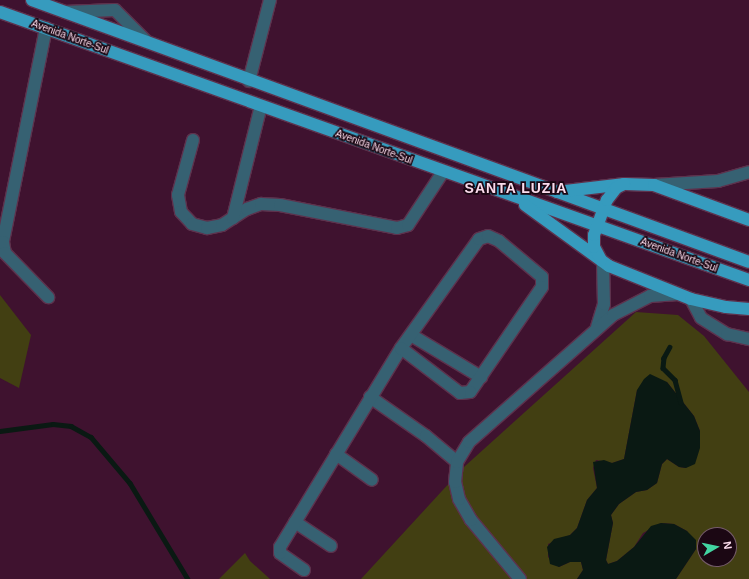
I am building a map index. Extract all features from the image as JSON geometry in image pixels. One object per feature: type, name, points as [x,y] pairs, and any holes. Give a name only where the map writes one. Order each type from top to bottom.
[{"type":"main road","name":"Avenida Norte-Sul","points":[[32,0],[249,81],[749,262]]},
{"type":"main road","name":"Avenida Norte-Sul","points":[[0,12],[515,198],[749,280]]},
{"type":"main road","points":[[603,262],[594,247],[594,235],[603,209],[612,193],[624,184]]},
{"type":"main road","points":[[554,192],[624,184],[654,185],[749,220]]},
{"type":"main road","points":[[515,198],[603,262],[678,294],[726,308],[749,309]]},
{"type":"street","points":[[249,81],[270,0]]},
{"type":"street","points":[[65,12],[117,5],[147,42]]},
{"type":"street","points":[[46,28],[3,242],[5,253],[48,297]]},
{"type":"street","points":[[233,218],[261,106]]},
{"type":"street","points":[[193,140],[178,196],[181,212],[192,224],[207,228],[222,225],[247,209],[261,204],[280,205],[397,228],[408,225],[443,172]]},
{"type":"street","points":[[654,185],[718,181],[749,172]]},
{"type":"street","points":[[304,570],[279,550],[370,397],[402,348],[479,239],[488,236],[499,240],[542,277],[544,282],[470,392],[460,393],[402,348]]},
{"type":"street","points":[[595,332],[603,315],[603,262]]},
{"type":"street","points":[[520,579],[471,520],[459,498],[455,482],[457,462],[469,442],[491,420],[613,315],[641,299],[659,295],[678,294]]},
{"type":"street","points":[[691,298],[701,318],[727,334],[749,339]]},
{"type":"street","points":[[411,335],[481,377]]},
{"type":"street","points":[[370,397],[426,436],[457,462]]},
{"type":"street","points":[[336,454],[372,480]]},
{"type":"street","points":[[295,522],[331,546]]},
{"type":"shaded area","points":[[0,295],[31,335],[19,388],[0,378]]},
{"type":"shaded area","points":[[636,312],[678,315],[704,336],[749,392],[749,579],[676,579],[696,549],[687,531],[674,524],[661,523],[643,533],[634,547],[617,561],[608,564],[606,560],[613,523],[611,515],[619,504],[636,492],[647,490],[657,483],[662,464],[667,459],[679,467],[686,468],[700,431],[694,416],[667,382],[637,390],[624,459],[612,463],[596,460],[593,468],[597,488],[587,500],[577,528],[570,535],[548,544],[548,557],[559,567],[570,562],[581,562],[583,570],[577,579],[361,579],[464,467]]},
{"type":"shaded area","points":[[650,374],[667,382],[694,416],[700,431],[700,448],[695,464],[686,468],[679,467],[667,459],[662,464],[657,483],[647,490],[636,492],[619,504],[611,515],[613,523],[606,560],[608,564],[617,561],[634,547],[651,526],[661,523],[674,524],[687,531],[696,540],[696,549],[676,579],[577,579],[583,570],[581,562],[570,562],[559,567],[550,564],[547,547],[554,539],[570,535],[577,528],[587,500],[597,488],[593,462],[604,460],[612,463],[624,459],[637,390],[644,379]]},
{"type":"shaded area","points":[[245,553],[250,561],[270,579],[219,579]]},
{"type":"waterway","points":[[670,347],[664,358],[663,368],[675,380],[681,402]]},
{"type":"waterway","points":[[0,431],[53,424],[71,426],[91,437],[130,483],[188,579]]},
{"type":"district","name":"SANTA LUZIA","points":[[516,188]]}]
